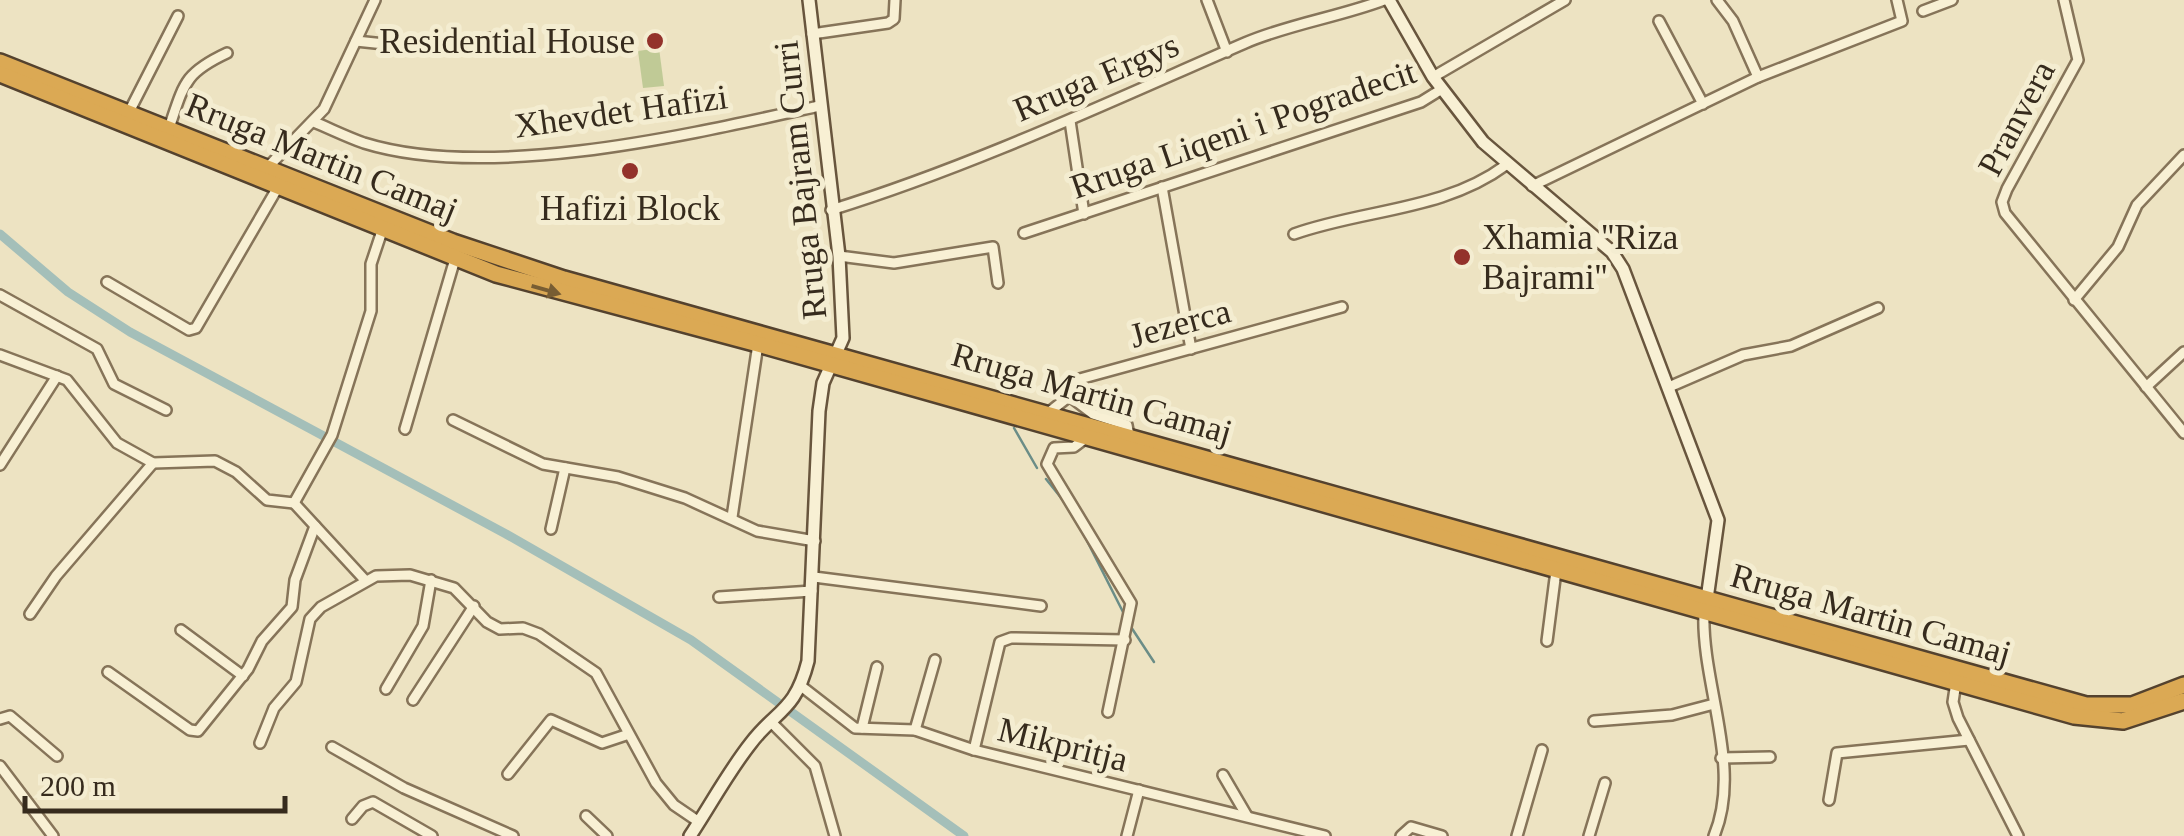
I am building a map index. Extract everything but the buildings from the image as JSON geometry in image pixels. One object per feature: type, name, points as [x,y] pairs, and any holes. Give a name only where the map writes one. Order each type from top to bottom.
[{"type":"highway","name":"Rruga Martin Camaj","points":[[0,62],[502,260],[1086,438],[1556,571],[2086,706],[2132,705],[2184,685]]},
{"type":"highway","name":"Rruga Martin Camaj","points":[[0,74],[455,259],[559,294],[1048,412],[1956,682],[2100,721],[2136,719],[2184,701]]},
{"type":"main road","name":"Rruga Bajram Curri","points":[[798,691],[810,646],[820,411],[844,338],[839,256],[830,210],[809,0]]},
{"type":"main road","points":[[1386,0],[1442,90],[1506,166],[1612,252],[1624,269],[1718,520],[1705,606]]},
{"type":"main road","points":[[694,831],[753,740],[777,720],[798,691]]},
{"type":"street","points":[[267,168],[314,122],[375,0]]},
{"type":"street","points":[[812,34],[888,24],[894,19],[895,0]]},
{"type":"street","points":[[1206,0],[1227,52]]},
{"type":"street","name":"Rruga Ergys","points":[[830,210],[1070,120],[1227,52],[1386,0]]},
{"type":"street","points":[[1433,77],[1565,0]]},
{"type":"street","points":[[1717,0],[1733,21],[1758,77]]},
{"type":"street","points":[[1532,186],[1758,77],[1902,21],[1897,0]]},
{"type":"street","points":[[1922,11],[1952,0]]},
{"type":"street","name":"Pranvera","points":[[2064,0],[2077,48],[2075,71],[2002,202],[2004,213],[2184,433]]},
{"type":"street","points":[[129,112],[178,16]]},
{"type":"street","points":[[1658,21],[1702,104]]},
{"type":"street","points":[[356,41],[394,45],[494,38]]},
{"type":"street","points":[[169,128],[185,80],[199,66],[227,53]]},
{"type":"street","name":"Rruga Liqeni i Pogradecit","points":[[1024,233],[1421,102],[1442,90]]},
{"type":"street","name":"Xhevdet Hafizi","points":[[314,122],[365,143],[400,149],[499,154],[591,150],[819,106]]},
{"type":"street","points":[[1070,120],[1084,214]]},
{"type":"street","points":[[2074,300],[2118,247],[2145,194],[2184,155]]},
{"type":"street","points":[[1294,234],[1338,218],[1387,213],[1449,195],[1486,180],[1506,166]]},
{"type":"street","points":[[107,282],[162,317],[196,328],[278,186]]},
{"type":"street","points":[[1162,187],[1191,349]]},
{"type":"street","points":[[294,503],[338,417],[370,311],[371,264],[383,228]]},
{"type":"street","points":[[839,256],[894,263],[994,247],[998,283]]},
{"type":"street","name":"Rruga Martin Camaj","points":[[406,429],[455,259]]},
{"type":"street","points":[[0,294],[97,348],[114,384],[166,410]]},
{"type":"street","name":"Jezerca","points":[[1048,412],[1068,395],[1076,380],[1342,307]]},
{"type":"street","points":[[1669,387],[1743,354],[1791,346],[1878,308]]},
{"type":"street","points":[[732,517],[758,344]]},
{"type":"street","points":[[2146,386],[2184,352]]},
{"type":"street","points":[[0,354],[76,387],[89,411],[117,442],[154,463],[215,461],[236,472],[267,500],[294,503],[364,579]]},
{"type":"street","points":[[0,465],[56,376]]},
{"type":"street","points":[[1068,395],[1094,414],[1126,425],[1129,436]]},
{"type":"street","points":[[453,420],[543,464],[618,477],[732,517],[758,532],[815,540]]},
{"type":"street","points":[[1086,438],[1074,447],[1054,448],[1047,464],[1130,597],[1126,640],[1108,712]]},
{"type":"street","points":[[30,614],[56,576],[154,463]]},
{"type":"street","points":[[551,528],[565,468]]},
{"type":"street","points":[[108,672],[194,732],[202,728],[243,676],[262,641],[292,607],[295,580],[315,526]]},
{"type":"street","points":[[1547,640],[1556,571]]},
{"type":"street","points":[[260,743],[274,708],[296,682],[310,619],[364,579],[386,574],[431,580],[465,594],[500,630],[523,628],[539,634],[596,673],[626,736],[665,796],[694,831]]},
{"type":"street","points":[[386,689],[422,626],[431,580]]},
{"type":"street","points":[[719,597],[813,584],[1041,606]]},
{"type":"street","points":[[413,700],[474,606]]},
{"type":"street","points":[[1705,606],[1721,758],[1722,804],[1714,836]]},
{"type":"street","points":[[181,630],[243,676]]},
{"type":"street","points":[[974,750],[1000,642],[1011,638],[1126,640]]},
{"type":"street","points":[[915,730],[935,660]]},
{"type":"street","points":[[798,691],[849,725],[862,728],[877,667]]},
{"type":"street","points":[[1956,682],[1953,702],[2018,836]]},
{"type":"street","points":[[1594,721],[1672,714],[1714,704]]},
{"type":"street","points":[[0,719],[10,716],[57,756]]},
{"type":"street","points":[[508,774],[551,720],[602,743],[626,736]]},
{"type":"street","points":[[777,720],[816,766],[835,836]]},
{"type":"street","name":"Mikpritja","points":[[862,728],[915,730],[974,750],[1325,836]]},
{"type":"street","points":[[1829,800],[1836,753],[1969,740]]},
{"type":"street","points":[[332,747],[404,788],[513,836]]},
{"type":"street","points":[[1518,836],[1542,750]]},
{"type":"street","points":[[1721,758],[1770,757]]},
{"type":"street","points":[[0,766],[53,836]]},
{"type":"street","points":[[1223,775],[1248,816]]},
{"type":"street","points":[[1589,836],[1605,784]]},
{"type":"street","points":[[1127,836],[1138,790]]},
{"type":"street","points":[[352,819],[373,802],[432,836]]},
{"type":"street","points":[[586,816],[607,836]]},
{"type":"street","points":[[1401,836],[1411,827],[1442,836]]},
{"type":"green space","points":[[659,48],[664,86],[643,88],[638,51]]},
{"type":"waterway","points":[[0,234],[68,292],[130,332],[506,534],[691,640],[964,836]]},
{"type":"waterway","points":[[1014,428],[1037,468]]},
{"type":"waterway","points":[[1046,479],[1070,509]]},
{"type":"waterway","points":[[1079,525],[1123,612]]},
{"type":"waterway","points":[[1131,627],[1154,662]]},
{"type":"place","name":"Residential House","points":[[655,41]]},
{"type":"place","name":"Hafizi Block","points":[[630,171]]},
{"type":"place","name":"Xhamia ''Riza Bajrami''","points":[[1462,257]]}]
